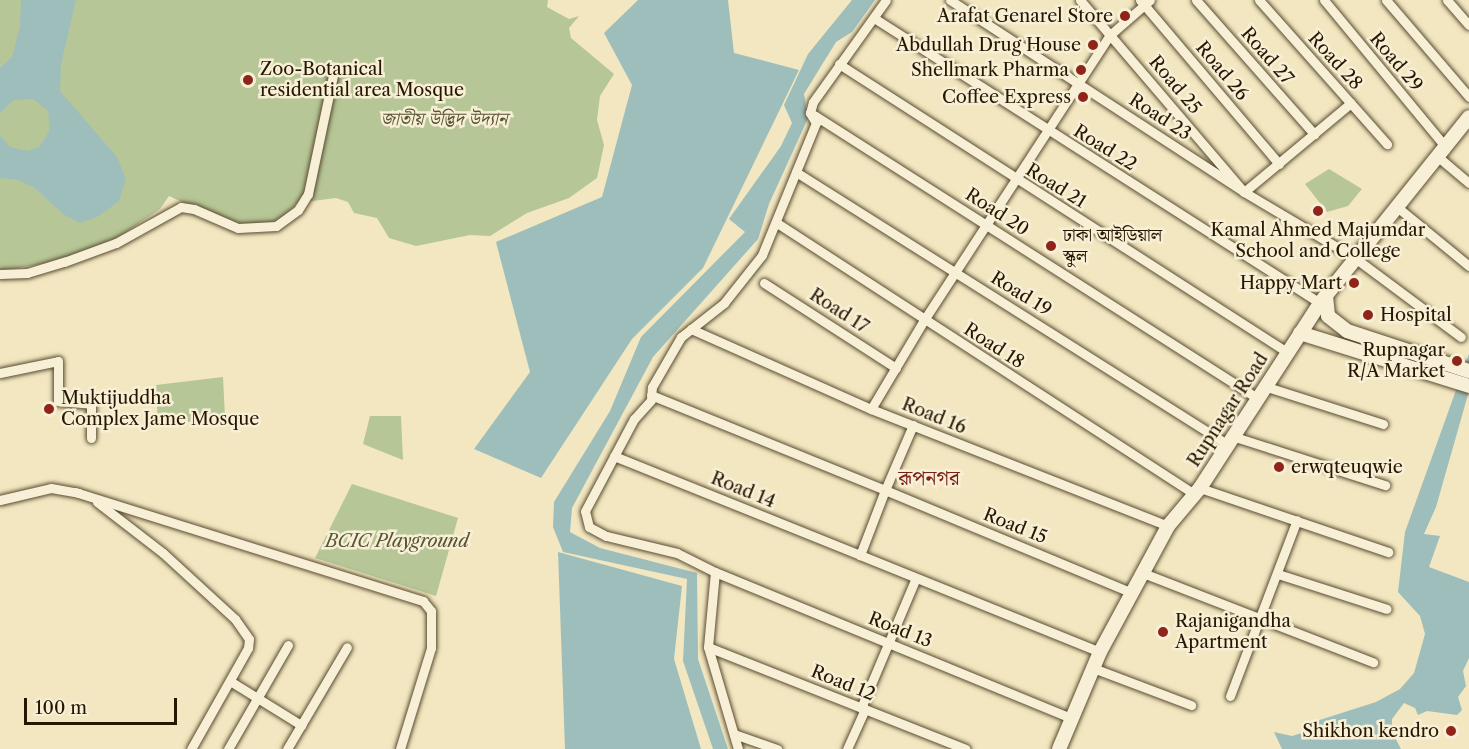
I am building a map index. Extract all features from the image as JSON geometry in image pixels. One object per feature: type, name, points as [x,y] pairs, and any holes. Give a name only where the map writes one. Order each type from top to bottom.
[{"type":"street","points":[[614,456],[651,395],[681,338],[724,303],[762,255],[777,223],[780,203],[796,172],[816,123],[810,113],[813,102],[886,0]]},
{"type":"street","name":"Road 23","points":[[950,0],[1244,192],[1355,258],[1461,337]]},
{"type":"street","name":"Road 25","points":[[1080,0],[1244,192]]},
{"type":"street","name":"Road 27","points":[[1196,0],[1314,134]]},
{"type":"street","name":"Road 28","points":[[1259,0],[1386,144]]},
{"type":"street","name":"Road 29","points":[[1324,0],[1440,151],[1469,183]]},
{"type":"street","points":[[1386,0],[1469,97]]},
{"type":"street","points":[[1447,0],[1469,25]]},
{"type":"street","points":[[871,409],[924,320],[1110,35],[1145,2]]},
{"type":"street","name":"Road 26","points":[[1145,2],[1279,164]]},
{"type":"street","name":"Road 22","points":[[874,18],[1047,131],[1323,299]]},
{"type":"street","name":"Road 21","points":[[839,64],[1287,352]]},
{"type":"street","points":[[0,273],[27,273],[64,262],[116,243],[181,207],[194,209],[238,228],[276,226],[298,210],[308,194],[333,75]]},
{"type":"street","points":[[1244,192],[1351,103]]},
{"type":"street","name":"Road 20","points":[[810,113],[986,225],[1261,392]]},
{"type":"street","name":"Rupnagar Road","points":[[1059,749],[1100,652],[1168,526],[1197,491],[1323,299],[1469,117]]},
{"type":"street","name":"Road 19","points":[[796,172],[956,273],[1230,440],[1385,485]]},
{"type":"street","points":[[1397,207],[1469,266]]},
{"type":"street","name":"Road 18","points":[[777,223],[924,320],[1197,491],[1297,520],[1388,552]]},
{"type":"street","name":"Road 17","points":[[764,283],[896,368]]},
{"type":"street","points":[[1323,299],[1328,316],[1347,331],[1465,370]]},
{"type":"street","name":"Road 16","points":[[691,329],[871,409],[1168,526]]},
{"type":"street","points":[[1299,333],[1463,384]]},
{"type":"street","points":[[0,373],[58,361],[58,401],[91,404],[92,438]]},
{"type":"street","points":[[1261,392],[1383,424]]},
{"type":"street","name":"Road 15","points":[[651,395],[845,472],[1133,593]]},
{"type":"street","points":[[860,555],[913,425]]},
{"type":"street","name":"Road 14","points":[[614,456],[916,578]]},
{"type":"street","name":"Road 13","points":[[614,456],[585,511],[589,527],[624,541],[677,553],[715,572],[1071,718]]},
{"type":"street","points":[[0,500],[51,488],[75,492],[423,601],[431,611],[430,648],[400,749]]},
{"type":"street","points":[[75,492],[136,529],[243,628],[248,648],[191,749]]},
{"type":"street","points":[[1230,696],[1261,621],[1297,520]]},
{"type":"street","points":[[715,572],[708,648],[738,749]]},
{"type":"street","points":[[1143,573],[1261,621],[1373,662]]},
{"type":"street","points":[[1278,574],[1387,609]]},
{"type":"street","points":[[847,749],[916,578],[1100,652]]},
{"type":"street","points":[[228,749],[288,645]]},
{"type":"street","points":[[287,749],[347,647]]},
{"type":"street","name":"Road 12","points":[[708,648],[965,749]]},
{"type":"street","points":[[1093,668],[1191,705]]},
{"type":"street","points":[[230,681],[301,725]]},
{"type":"street","points":[[734,734],[777,749]]},
{"type":"green space","name":"জাতীয় উদ্ভিদ উদ্যান","points":[[0,0],[548,0],[547,7],[569,19],[579,16],[569,28],[571,38],[614,74],[600,96],[597,120],[604,145],[597,178],[569,198],[527,213],[490,236],[470,235],[416,246],[389,238],[377,218],[354,213],[348,202],[336,198],[297,203],[280,220],[254,226],[225,222],[169,196],[160,209],[117,238],[53,262],[0,271]]},
{"type":"green space","points":[[1329,169],[1362,189],[1348,206],[1327,212],[1305,184]]},
{"type":"green space","points":[[223,377],[225,417],[158,426],[156,385]]},
{"type":"green space","points":[[370,416],[401,416],[403,460],[363,444]]},
{"type":"green space","name":"BCIC Playground","points":[[352,484],[458,518],[436,596],[315,558]]},
{"type":"water","points":[[21,0],[76,0],[61,64],[60,91],[117,157],[126,179],[119,201],[99,216],[80,223],[63,214],[35,188],[17,180],[0,178],[0,135],[10,147],[28,151],[40,146],[50,130],[48,111],[33,99],[14,100],[0,113],[0,68],[12,57],[20,26]]},
{"type":"water","points":[[638,0],[728,0],[734,53],[799,70],[703,268],[632,339],[541,478],[474,449],[530,372],[496,242],[602,197],[632,85],[604,33]]},
{"type":"water","points":[[852,0],[875,0],[852,32],[836,42],[804,94],[808,118],[769,204],[758,239],[653,357],[572,508],[570,532],[600,548],[697,573],[698,659],[728,749],[713,749],[683,661],[687,579],[563,552],[553,527],[554,502],[610,411],[641,337],[745,232],[729,219],[781,146],[792,123],[784,105],[808,54]]},
{"type":"water","points":[[1469,354],[1469,391],[1436,507],[1424,534],[1440,536],[1429,567],[1469,582],[1469,658],[1463,671],[1466,686],[1458,697],[1462,710],[1457,715],[1427,711],[1418,715],[1415,708],[1404,703],[1392,719],[1392,732],[1401,749],[1282,749],[1274,732],[1292,736],[1302,733],[1304,725],[1376,702],[1400,689],[1414,673],[1425,634],[1420,616],[1398,592],[1405,532]]},
{"type":"water","points":[[558,552],[682,586],[674,659],[701,749],[565,749]]},
{"type":"place","name":"Arafat Genarel Store","points":[[1125,16]]},
{"type":"place","name":"Abdullah Drug House","points":[[1093,45]]},
{"type":"place","name":"Shellmark Pharma","points":[[1081,70]]},
{"type":"place","name":"Zoo-Botanical residential area Mosque","points":[[248,80]]},
{"type":"place","name":"Coffee Express","points":[[1083,97]]},
{"type":"place","name":"Kamal Ahmed Majumdar School and College","points":[[1318,211]]},
{"type":"place","name":"ঢাকা আইডিয়াল স্কুল","points":[[1051,246]]},
{"type":"place","name":"Happy Mart","points":[[1354,283]]},
{"type":"place","name":"Hospital","points":[[1368,315]]},
{"type":"place","name":"Rupnagar R/A Market","points":[[1457,361]]},
{"type":"place","name":"Muktijuddha Complex Jame Mosque","points":[[49,409]]},
{"type":"place","name":"erwqteuqwie","points":[[1279,467]]},
{"type":"place","name":"Rajanigandha Apartment","points":[[1163,632]]},
{"type":"place","name":"Shikhon kendro","points":[[1451,731]]},
{"type":"district","name":"রূপনগর","points":[[929,478]]}]
